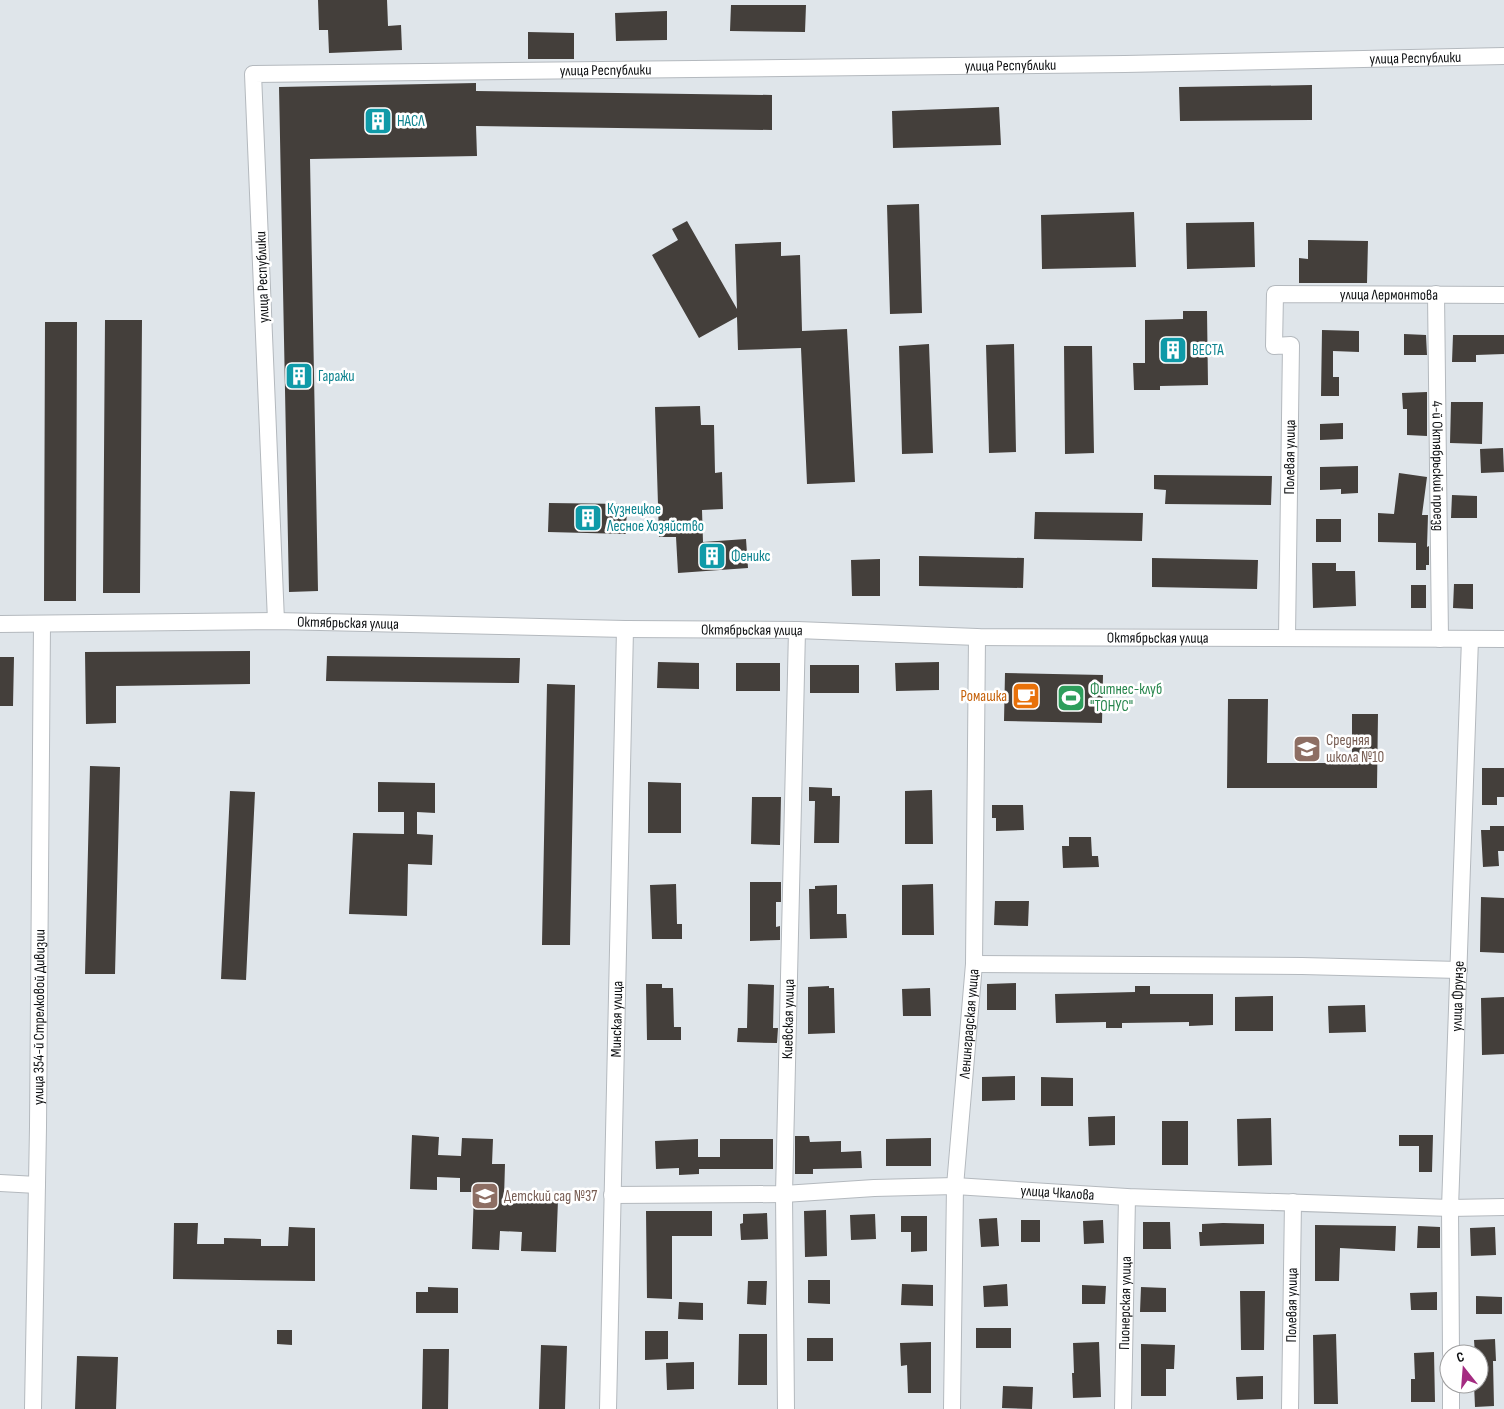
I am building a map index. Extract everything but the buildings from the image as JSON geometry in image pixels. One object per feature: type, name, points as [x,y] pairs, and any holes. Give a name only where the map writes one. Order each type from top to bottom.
[{"type":"street","name":"улица Республики","points":[[276,621],[253,74],[1135,64],[1504,56]]},
{"type":"street","name":"улица Лермонтова","points":[[1275,294],[1504,295]]},
{"type":"street","name":"Полевая улица","points":[[1275,294],[1274,346],[1290,346],[1287,637]]},
{"type":"street","name":"4-й Октябрьский проезд","points":[[1436,294],[1440,639]]},
{"type":"street","name":"Октябрьская улица","points":[[0,624],[276,621],[625,629],[797,630],[976,636],[1504,639]]},
{"type":"street","name":"улица 354-й Стрелковой Дивизии","points":[[33,1409],[42,624]]},
{"type":"street","name":"Минская улица","points":[[608,1409],[625,629]]},
{"type":"street","name":"Киевская улица","points":[[786,1409],[784,1194],[797,630]]},
{"type":"street","name":"Ленинградская улица","points":[[952,1409],[955,1186],[974,964],[976,636]]},
{"type":"street","name":"улица Фрунзе","points":[[1450,1344],[1450,1208],[1470,639]]},
{"type":"street","points":[[974,964],[1292,966],[1459,970]]},
{"type":"street","points":[[0,1183],[37,1185]]},
{"type":"street","name":"улица Чкалова","points":[[612,1195],[784,1194],[874,1188],[955,1186],[1127,1197],[1450,1208],[1504,1207]]},
{"type":"street","name":"Пионерская улица","points":[[1123,1409],[1127,1197]]},
{"type":"street","name":"Полевая улица","points":[[1290,1409],[1293,1202]]},
{"type":"street","points":[[1451,1394],[1451,1409]]},
{"type":"place","name":"НАСЛ","points":[[378,121]]},
{"type":"place","name":"ВЕСТА","points":[[1173,350]]},
{"type":"place","name":"Гаражи","points":[[299,376]]},
{"type":"place","name":"Кузнецкое Лесное Хозяйство","points":[[588,518]]},
{"type":"place","name":"Феникс","points":[[712,556]]},
{"type":"place","name":"Ромашка","points":[[1026,696]]},
{"type":"place","name":"Фитнес-клуб \"ТОНУС\"","points":[[1071,698]]},
{"type":"place","name":"Средняя школа №10","points":[[1307,749]]},
{"type":"place","name":"Детский сад №37","points":[[485,1196]]}]
